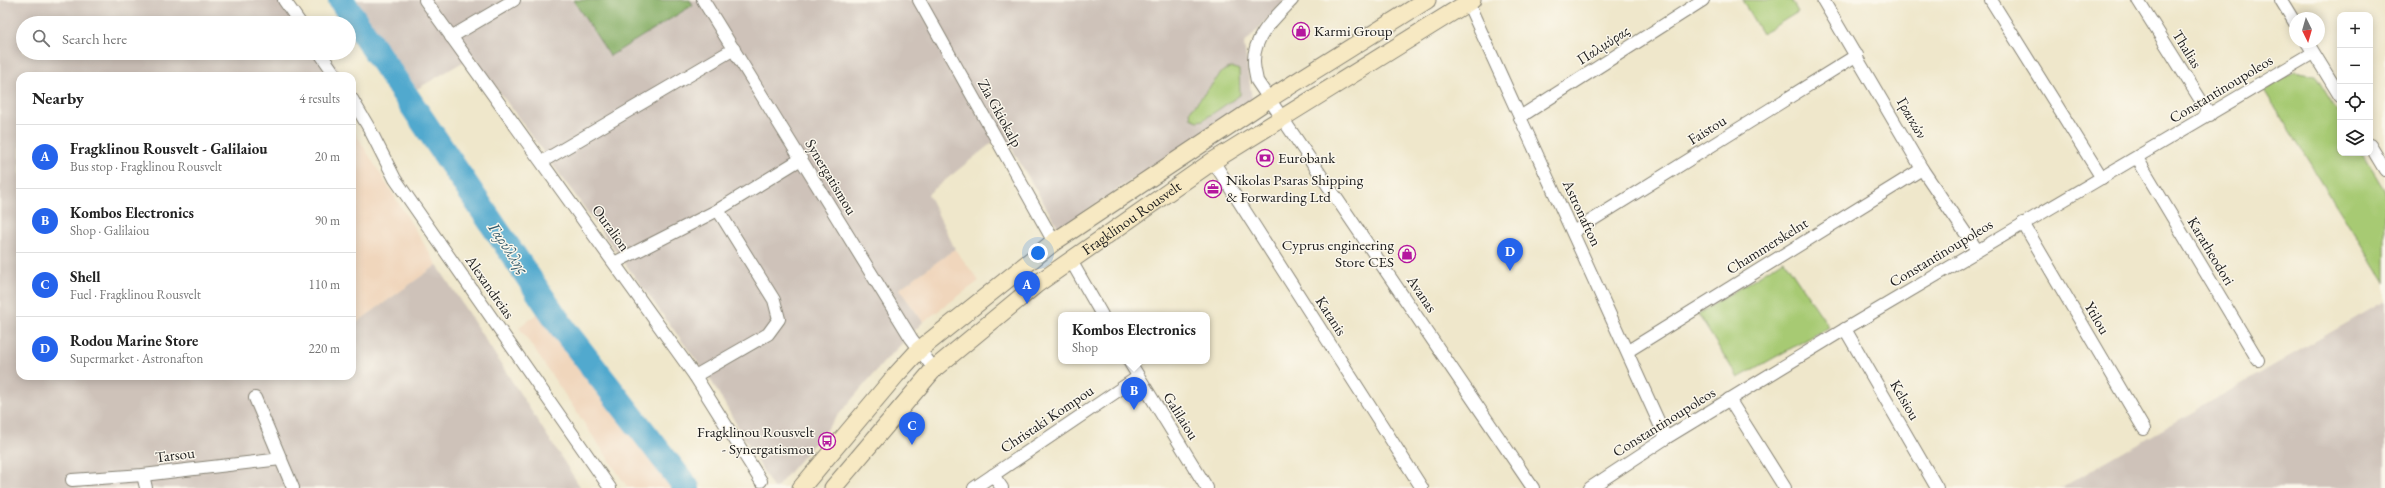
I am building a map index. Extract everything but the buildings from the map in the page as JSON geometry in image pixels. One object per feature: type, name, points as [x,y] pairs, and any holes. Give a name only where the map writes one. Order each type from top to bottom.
[{"type":"main road","name":"Fragklinou Rousvelt","points":[[801,488],[896,375],[919,350],[1054,242],[1269,99],[1427,0]]},
{"type":"main road","name":"Fragklinou Rousvelt","points":[[833,488],[934,369],[987,324],[1070,259],[1213,161],[1470,1]]},
{"type":"street","points":[[284,0],[295,16]]},
{"type":"street","name":"Ouralion","points":[[425,0],[450,37],[543,161],[616,262],[695,376],[762,482]]},
{"type":"street","points":[[450,37],[514,0]]},
{"type":"street","name":"Synergatismou","points":[[703,0],[919,350],[934,369]]},
{"type":"street","name":"Zia Gkiokalp","points":[[919,0],[1054,242]]},
{"type":"street","name":"Avanas","points":[[1292,0],[1266,27],[1258,44],[1254,62],[1258,81],[1533,488]]},
{"type":"street","name":"Παλμύρας","points":[[1520,117],[1703,0]]},
{"type":"street","name":"Γραικών","points":[[1822,0],[1857,56],[1922,169],[1977,250]]},
{"type":"street","points":[[1991,0],[2102,178]]},
{"type":"street","name":"Thalias","points":[[2138,0],[2210,115]]},
{"type":"street","points":[[2280,0],[2289,14]]},
{"type":"street","name":"Astronafton","points":[[1470,1],[1520,117],[1628,351],[1666,438]]},
{"type":"street","points":[[2311,48],[2337,91]]},
{"type":"street","points":[[543,161],[734,49]]},
{"type":"street","name":"Constantinoupoleos","points":[[1590,488],[1606,484],[1666,438],[1977,250],[2137,158],[2314,52]]},
{"type":"street","name":"Faistou","points":[[1573,232],[1857,56]]},
{"type":"street","points":[[325,60],[333,72]]},
{"type":"street","name":"Alexandreias","points":[[356,106],[395,179],[610,488]]},
{"type":"street","points":[[2373,150],[2385,170]]},
{"type":"street","name":"Karatheodori","points":[[2137,158],[2258,360]]},
{"type":"street","points":[[616,262],[718,210],[801,159]]},
{"type":"street","name":"Katanis","points":[[1213,161],[1422,488]]},
{"type":"street","name":"Chammerskelnt","points":[[1628,351],[1922,169]]},
{"type":"street","points":[[695,376],[768,334],[779,319],[774,300],[718,210]]},
{"type":"street","name":"Ytilou","points":[[2023,223],[2144,430]]},
{"type":"street","points":[[1070,259],[1100,312]]},
{"type":"street","name":"Kelsiou","points":[[1845,329],[1937,488]]},
{"type":"street","name":"Galilaiou","points":[[1131,364],[1207,488]]},
{"type":"street","name":"Christaki Kompou","points":[[974,488],[1138,377]]},
{"type":"street","points":[[255,398],[293,488]]},
{"type":"street","points":[[1729,400],[1785,488]]},
{"type":"street","name":"Tarsou","points":[[72,480],[143,475],[281,459]]},
{"type":"street","points":[[143,475],[146,488]]},
{"type":"street","points":[[993,475],[1002,488]]},
{"type":"shaded area","points":[[0,0],[292,0],[302,16],[16,16],[16,60],[332,60],[339,72],[16,72],[16,380],[356,380],[356,323],[437,265],[581,488],[0,488]]},
{"type":"shaded area","points":[[356,0],[1285,0],[1244,44],[1252,99],[1059,229],[1003,134],[928,194],[955,249],[899,289],[923,322],[883,363],[776,488],[773,488],[712,382],[473,56],[417,89]]},
{"type":"shaded area","points":[[356,134],[437,265],[356,323]]},
{"type":"shaded area","points":[[955,249],[979,281],[923,322],[899,289]]},
{"type":"shaded area","points":[[2385,301],[2385,488],[2061,488]]},
{"type":"shaded area","points":[[544,309],[681,488],[628,488],[519,327]]},
{"type":"green space","points":[[573,0],[690,0],[693,5],[610,56]]},
{"type":"green space","points":[[1742,0],[1791,0],[1798,12],[1762,34]]},
{"type":"green space","points":[[1232,67],[1239,70],[1240,95],[1203,120],[1198,121],[1191,118],[1190,111],[1223,71]]},
{"type":"green space","points":[[2295,71],[2315,75],[2337,111],[2337,156],[2364,156],[2385,191],[2385,283],[2264,90]]},
{"type":"green space","points":[[1784,260],[1829,327],[1738,378],[1698,314]]},
{"type":"waterway","name":"Γαρύλλης","points":[[341,0],[352,16]]},
{"type":"waterway","name":"Γαρύλλης","points":[[356,22],[564,330],[687,488]]},
{"type":"place","name":"Karmi Group","points":[[1301,31]]},
{"type":"place","name":"Eurobank","points":[[1265,158]]},
{"type":"place","name":"Nikolas Psaras Shipping & Forwarding Ltd","points":[[1213,189]]},
{"type":"place","name":"Cyprus engineering Store CES","points":[[1407,254]]},
{"type":"place","name":"Rodou Marine Store","points":[[1510,271]]},
{"type":"place","name":"Fragklinou Rousvelt - Galilaiou","points":[[1027,304]]},
{"type":"place","name":"Kombos Electronics","points":[[1134,410]]},
{"type":"place","name":"Fragklinou Rousvelt - Synergatismou","points":[[827,441]]},
{"type":"place","name":"Shell","points":[[912,445]]}]
